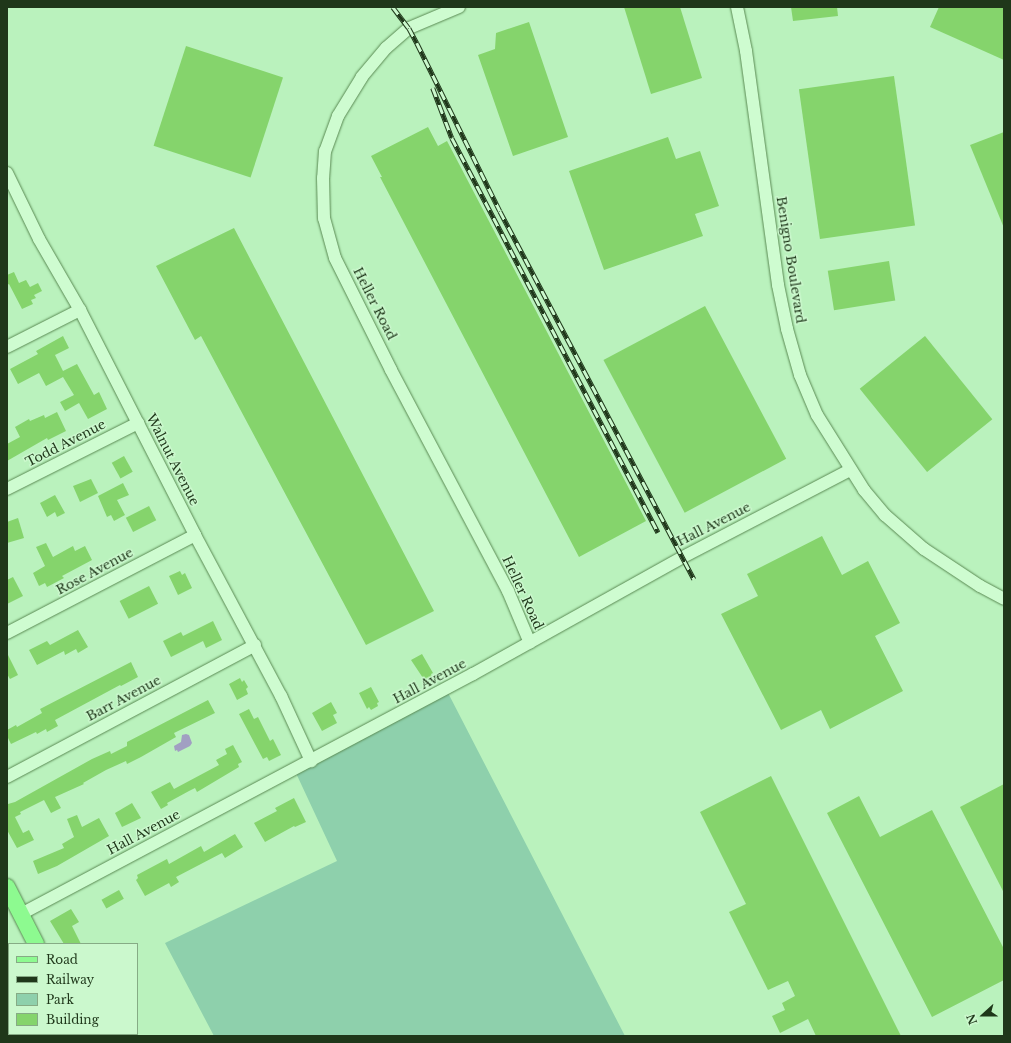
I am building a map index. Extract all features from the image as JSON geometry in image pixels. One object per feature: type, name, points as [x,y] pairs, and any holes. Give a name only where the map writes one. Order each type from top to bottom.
[{"type":"main road","points":[[7,888],[36,943]]},
{"type":"street","name":"Heller Road","points":[[459,7],[409,28],[386,48],[362,77],[338,116],[325,150],[323,177],[324,218],[335,258],[394,376],[508,591],[530,643]]},
{"type":"street","name":"Benigno Boulevard","points":[[737,7],[746,51],[778,284],[787,329],[800,375],[817,415],[850,470],[864,490],[885,515],[924,549],[980,586],[1004,599]]},
{"type":"street","name":"Walnut Avenue","points":[[7,173],[39,240],[80,310],[195,535],[282,696],[311,761]]},
{"type":"street","points":[[7,348],[80,310]]},
{"type":"street","name":"Todd Avenue","points":[[7,489],[138,423]]},
{"type":"street","name":"Hall Avenue","points":[[21,914],[311,761],[530,643],[683,557],[850,470]]},
{"type":"street","name":"Rose Avenue","points":[[7,633],[195,535]]},
{"type":"street","name":"Barr Avenue","points":[[7,777],[255,645]]},
{"type":"green space","points":[[446,689],[625,1036],[214,1036],[165,943],[337,861],[295,771]]},
{"type":"water","points":[[182,735],[189,735],[192,743],[190,746],[178,752],[177,750],[175,751],[174,746],[181,742]]},
{"type":"building","points":[[624,7],[680,7],[702,78],[651,94]]},
{"type":"building","points":[[791,7],[837,7],[838,16],[793,21]]},
{"type":"building","points":[[939,7],[1004,7],[1004,60],[930,27]]},
{"type":"building","points":[[529,22],[568,137],[513,156],[478,55],[495,49],[496,33]]},
{"type":"building","points":[[186,46],[283,78],[251,177],[154,146]]},
{"type":"building","points":[[894,76],[915,226],[820,239],[799,89]]},
{"type":"building","points":[[428,127],[438,146],[447,141],[646,521],[579,557],[380,177],[382,177],[371,156]]},
{"type":"building","points":[[1004,132],[1004,228],[970,145]]},
{"type":"building","points":[[668,137],[676,159],[700,151],[719,206],[695,214],[703,236],[604,270],[569,171]]},
{"type":"building","points":[[234,228],[434,611],[366,645],[201,336],[195,340],[156,266]]},
{"type":"building","points":[[889,261],[895,301],[834,310],[828,271]]},
{"type":"building","points":[[14,272],[19,283],[26,280],[30,287],[38,283],[42,291],[34,295],[36,298],[31,300],[33,304],[22,309],[9,284],[7,285],[7,275]]},
{"type":"building","points":[[705,306],[786,459],[685,513],[603,360]]},
{"type":"building","points":[[63,336],[69,348],[55,355],[63,371],[77,364],[94,395],[99,392],[107,409],[88,419],[79,403],[65,411],[60,402],[74,395],[63,377],[46,386],[39,373],[18,384],[10,369],[38,354],[36,351]]},
{"type":"building","points":[[925,336],[992,419],[927,472],[860,389]]},
{"type":"building","points":[[57,412],[66,431],[48,440],[47,438],[7,461],[7,444],[20,437],[15,427],[29,419],[30,421],[44,415],[45,418]]},
{"type":"building","points":[[124,456],[133,472],[120,479],[112,463]]},
{"type":"building","points":[[91,479],[98,493],[80,502],[73,486]]},
{"type":"building","points":[[123,483],[129,495],[117,500],[125,515],[114,521],[111,515],[107,517],[98,496]]},
{"type":"building","points":[[55,495],[65,513],[57,517],[55,512],[47,517],[40,503]]},
{"type":"building","points":[[149,506],[156,520],[133,532],[126,518]]},
{"type":"building","points":[[18,518],[24,538],[7,543],[7,522]]},
{"type":"building","points":[[822,536],[842,575],[868,561],[900,623],[875,636],[903,691],[830,729],[821,710],[781,730],[721,614],[758,596],[747,574]]},
{"type":"building","points":[[46,543],[53,557],[73,546],[75,551],[85,546],[92,560],[62,576],[64,578],[47,587],[45,583],[39,586],[33,573],[45,566],[36,547]]},
{"type":"building","points":[[180,571],[182,575],[185,573],[192,588],[178,595],[169,576]]},
{"type":"building","points":[[13,577],[23,596],[7,604],[7,580]]},
{"type":"building","points":[[149,586],[158,604],[129,619],[120,601]]},
{"type":"building","points":[[213,621],[222,640],[206,648],[203,641],[171,657],[163,641],[181,632],[183,636]]},
{"type":"building","points":[[78,630],[88,647],[78,653],[76,649],[65,655],[64,651],[37,665],[29,650],[47,641],[50,645]]},
{"type":"building","points":[[7,653],[18,675],[10,679],[7,674]]},
{"type":"building","points":[[422,654],[433,673],[431,674],[432,677],[425,681],[411,660]]},
{"type":"building","points":[[131,662],[138,677],[55,720],[58,726],[47,732],[46,729],[37,734],[36,732],[11,744],[7,736],[7,730],[16,725],[17,727],[42,713],[40,709]]},
{"type":"building","points":[[240,678],[242,682],[244,680],[248,687],[246,689],[248,694],[237,700],[229,684]]},
{"type":"building","points":[[371,687],[379,702],[377,703],[378,706],[371,710],[369,707],[367,709],[359,693]]},
{"type":"building","points":[[208,700],[215,713],[174,733],[176,737],[141,757],[127,764],[126,761],[106,770],[83,783],[84,784],[55,797],[61,808],[51,813],[44,800],[20,812],[21,814],[15,817],[23,833],[29,830],[34,840],[17,848],[7,830],[7,801],[8,804],[15,802],[92,759],[110,751],[111,754],[127,746],[127,742]]},
{"type":"building","points":[[331,702],[337,713],[333,715],[337,723],[322,731],[312,713]]},
{"type":"building","points":[[249,709],[254,719],[258,717],[270,741],[273,739],[281,755],[269,761],[267,757],[263,759],[239,714]]},
{"type":"building","points":[[233,745],[242,762],[238,764],[239,767],[197,792],[195,788],[189,791],[167,803],[168,805],[161,809],[151,792],[170,782],[174,789],[219,765],[216,760],[227,754],[225,749]]},
{"type":"building","points":[[771,776],[901,1036],[816,1036],[808,1019],[780,1033],[772,1016],[785,1010],[782,1003],[795,996],[788,981],[768,990],[729,912],[746,904],[700,812]]},
{"type":"building","points":[[1004,784],[1004,893],[960,807]]},
{"type":"building","points":[[859,796],[880,837],[932,810],[1004,949],[1004,980],[932,1017],[827,813]]},
{"type":"building","points":[[294,798],[306,822],[295,827],[294,826],[265,842],[254,823],[277,811],[275,808]]},
{"type":"building","points":[[132,803],[141,818],[122,827],[115,813]]},
{"type":"building","points":[[77,815],[82,827],[99,818],[109,836],[57,866],[38,874],[33,861],[64,848],[62,844],[74,837],[67,819]]},
{"type":"building","points":[[235,834],[243,847],[225,858],[222,853],[176,877],[179,882],[171,887],[169,883],[145,896],[136,880],[138,878],[137,875],[167,859],[169,864],[201,846],[204,852]]},
{"type":"building","points":[[119,890],[124,899],[106,908],[102,900]]},
{"type":"building","points":[[71,909],[79,922],[72,926],[80,943],[63,943],[50,921]]},
{"type":"railway","points":[[393,7],[409,28],[417,43],[500,211],[694,579]]},
{"type":"railway","points":[[433,88],[452,138],[658,532]]}]
